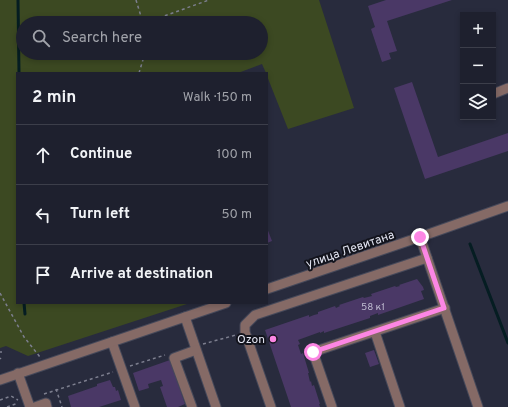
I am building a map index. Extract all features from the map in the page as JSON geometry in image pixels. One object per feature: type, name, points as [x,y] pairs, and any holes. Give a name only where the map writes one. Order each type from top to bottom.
[{"type":"street","points":[[496,93],[508,88]]},
{"type":"street","name":"улица Левитана","points":[[268,289],[508,206]]},
{"type":"street","points":[[420,237],[478,407]]},
{"type":"street","points":[[271,407],[245,332],[245,325],[255,315],[427,258]]},
{"type":"street","points":[[0,380],[217,305]]},
{"type":"street","points":[[332,407],[313,352],[444,308]]},
{"type":"street","points":[[185,317],[216,407]]},
{"type":"street","points":[[374,332],[400,407]]},
{"type":"street","points":[[112,342],[135,407]]},
{"type":"street","points":[[192,407],[174,358],[196,350]]},
{"type":"street","points":[[18,373],[30,407]]},
{"type":"street","points":[[35,407],[46,403],[47,407]]},
{"type":"path","points":[[136,0],[141,16]]},
{"type":"path","points":[[164,16],[208,0]]},
{"type":"path","points":[[139,72],[143,60]]},
{"type":"path","points":[[0,292],[24,337],[44,364]]},
{"type":"path","points":[[56,389],[62,407]]},
{"type":"path","points":[[0,400],[11,396],[21,402]]},
{"type":"green space","points":[[0,0],[319,0],[354,108],[288,129],[268,79],[268,72],[266,72],[262,64],[241,72],[16,72],[16,304],[187,304],[28,356],[6,346],[0,348]]},
{"type":"building","points":[[386,0],[452,0],[387,21],[397,51],[389,53],[391,59],[382,62],[371,29],[375,27],[368,6]]},
{"type":"building","points":[[412,82],[438,157],[508,133],[508,151],[425,179],[394,88]]},
{"type":"building","points":[[268,231],[272,241],[268,243]]},
{"type":"building","points":[[417,279],[423,287],[424,290],[421,291],[424,299],[378,315],[378,313],[370,316],[370,318],[324,333],[324,331],[320,332],[298,340],[301,354],[303,353],[309,373],[310,382],[311,381],[312,386],[314,385],[320,407],[291,407],[265,330],[309,315],[309,317],[318,314],[318,312],[335,306],[336,308],[340,306],[339,305],[363,297],[372,296],[371,294],[395,286],[400,286],[399,285]]},
{"type":"building","points":[[374,350],[379,364],[370,367],[365,353]]},
{"type":"building","points":[[170,360],[185,404],[178,407],[167,407],[160,387],[163,386],[161,380],[148,384],[149,388],[139,391],[133,373]]},
{"type":"building","points":[[110,380],[116,391],[118,390],[121,400],[99,407],[71,407],[68,396]]},
{"type":"waterway","points":[[18,0],[18,16]]},
{"type":"waterway","points":[[19,60],[19,72]]},
{"type":"waterway","points":[[470,244],[508,343]]},
{"type":"waterway","points":[[24,304],[25,314]]},
{"type":"place","name":"Ozon","points":[[273,339]]},
{"type":"route","points":[[313,352],[444,308],[420,237]]}]
